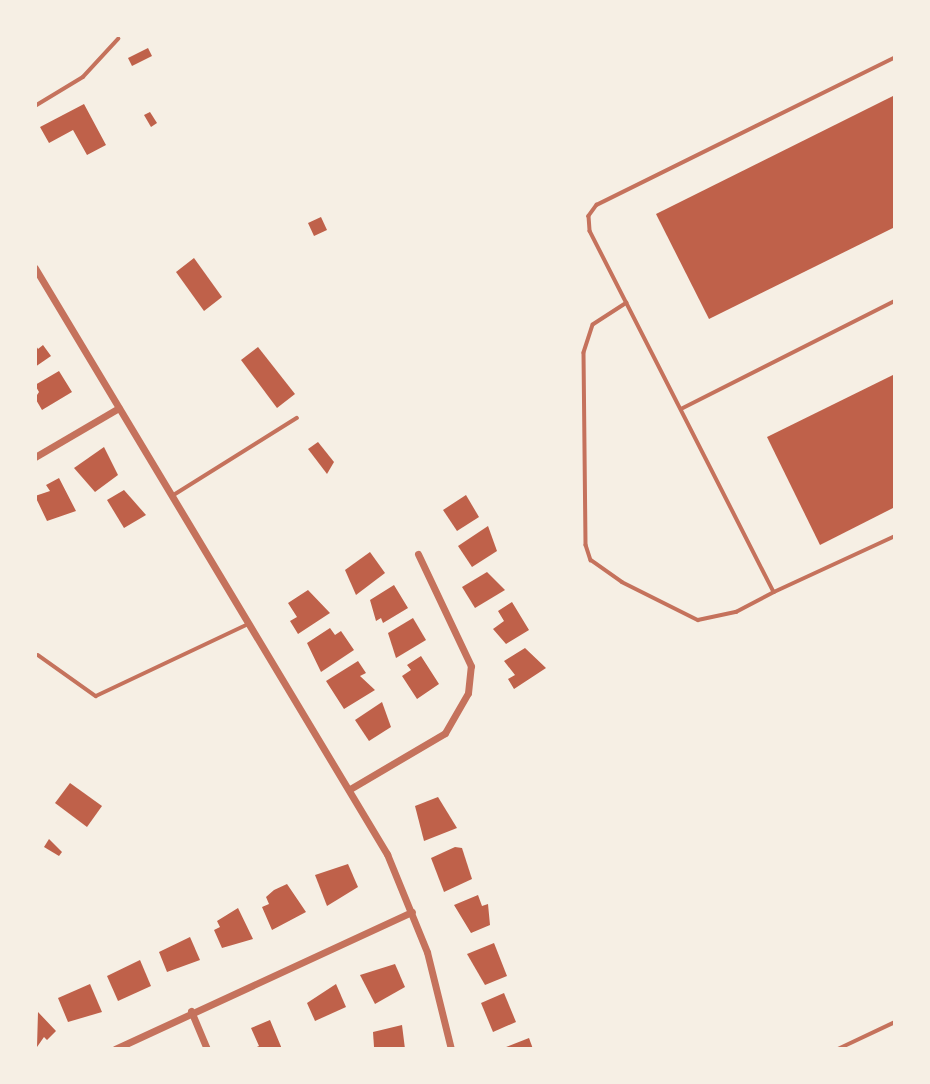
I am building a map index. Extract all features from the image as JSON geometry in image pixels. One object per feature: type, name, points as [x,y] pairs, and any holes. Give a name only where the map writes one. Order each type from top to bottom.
[{"type":"street","points":[[35,268],[350,789],[412,912],[451,1049]]},
{"type":"street","points":[[35,457],[119,408]]},
{"type":"street","points":[[350,789],[445,733],[468,693],[471,666],[418,554]]},
{"type":"street","points":[[115,1049],[191,1011],[412,912]]},
{"type":"street","points":[[191,1011],[207,1049]]},
{"type":"lane","points":[[35,106],[83,77],[118,39]]},
{"type":"lane","points":[[774,592],[590,231],[589,216],[597,205],[895,58]]},
{"type":"lane","points":[[681,409],[895,301]]},
{"type":"lane","points":[[627,303],[593,325],[584,352],[586,545],[591,560],[622,582],[698,620],[736,612],[895,536]]},
{"type":"lane","points":[[172,496],[297,418]]},
{"type":"lane","points":[[38,655],[96,696],[251,623]]},
{"type":"lane","points":[[838,1049],[895,1022]]},
{"type":"building","points":[[148,48],[152,56],[132,66],[128,58]]},
{"type":"building","points":[[895,95],[895,227],[709,319],[656,214]]},
{"type":"building","points":[[84,104],[106,145],[87,155],[73,130],[49,143],[40,127]]},
{"type":"building","points":[[150,112],[157,123],[151,127],[144,115]]},
{"type":"building","points":[[321,217],[327,230],[314,236],[308,223]]},
{"type":"building","points":[[194,258],[222,297],[204,311],[176,272]]},
{"type":"building","points":[[35,344],[38,349],[43,345],[51,356],[35,367]]},
{"type":"building","points":[[258,347],[295,394],[277,408],[241,360]]},
{"type":"building","points":[[59,371],[72,392],[42,410],[35,398],[39,392],[35,385]]},
{"type":"building","points":[[895,374],[895,507],[820,545],[767,437]]},
{"type":"building","points":[[318,442],[334,462],[327,474],[308,449]]},
{"type":"building","points":[[104,447],[118,475],[95,492],[74,468]]},
{"type":"building","points":[[59,478],[76,511],[47,521],[35,496],[50,491],[46,485]]},
{"type":"building","points":[[124,490],[146,515],[124,528],[107,500]]},
{"type":"building","points":[[466,495],[479,517],[457,531],[443,510]]},
{"type":"building","points":[[488,526],[497,551],[472,567],[458,546]]},
{"type":"building","points":[[370,552],[385,573],[356,595],[345,570]]},
{"type":"building","points":[[487,572],[505,590],[475,608],[462,587]]},
{"type":"building","points":[[394,585],[408,608],[383,623],[381,618],[376,621],[370,600]]},
{"type":"building","points":[[308,590],[330,613],[298,634],[290,621],[297,617],[288,603]]},
{"type":"building","points":[[512,602],[529,630],[506,644],[493,629],[504,621],[498,611]]},
{"type":"building","points":[[413,618],[426,640],[396,658],[388,633]]},
{"type":"building","points":[[330,628],[335,635],[341,631],[354,650],[321,672],[307,643]]},
{"type":"building","points":[[525,648],[546,668],[514,689],[508,679],[515,675],[504,661]]},
{"type":"building","points":[[421,656],[439,684],[417,699],[402,676],[411,670],[407,665]]},
{"type":"building","points":[[358,661],[366,673],[360,676],[375,690],[344,709],[326,681]]},
{"type":"building","points":[[382,702],[391,727],[369,741],[355,720]]},
{"type":"building","points":[[70,783],[102,806],[87,827],[55,803]]},
{"type":"building","points":[[438,797],[457,828],[424,841],[415,806]]},
{"type":"building","points":[[49,839],[62,852],[59,856],[44,847]]},
{"type":"building","points":[[455,847],[462,848],[472,879],[444,892],[431,858]]},
{"type":"building","points":[[348,864],[358,887],[327,906],[315,875]]},
{"type":"building","points":[[287,884],[306,912],[272,930],[262,907],[269,904],[266,897]]},
{"type":"building","points":[[478,895],[482,906],[488,904],[490,925],[471,933],[454,905]]},
{"type":"building","points":[[238,908],[253,939],[222,948],[214,930],[220,927],[217,921]]},
{"type":"building","points":[[190,937],[200,960],[167,972],[159,952]]},
{"type":"building","points":[[494,943],[507,976],[485,985],[467,954]]},
{"type":"building","points":[[140,960],[151,986],[118,1001],[107,976]]},
{"type":"building","points":[[395,964],[405,987],[375,1004],[360,975]]},
{"type":"building","points":[[90,984],[102,1012],[68,1022],[58,998]]},
{"type":"building","points":[[336,984],[346,1007],[315,1021],[307,1003]]},
{"type":"building","points":[[504,993],[516,1022],[493,1032],[481,1003]]},
{"type":"building","points":[[38,1012],[56,1031],[47,1040],[44,1037],[37,1047]]},
{"type":"building","points":[[270,1020],[282,1049],[252,1049],[259,1046],[251,1028]]},
{"type":"building","points":[[402,1025],[405,1049],[374,1047],[373,1032]]},
{"type":"building","points":[[529,1038],[533,1049],[501,1049]]}]
